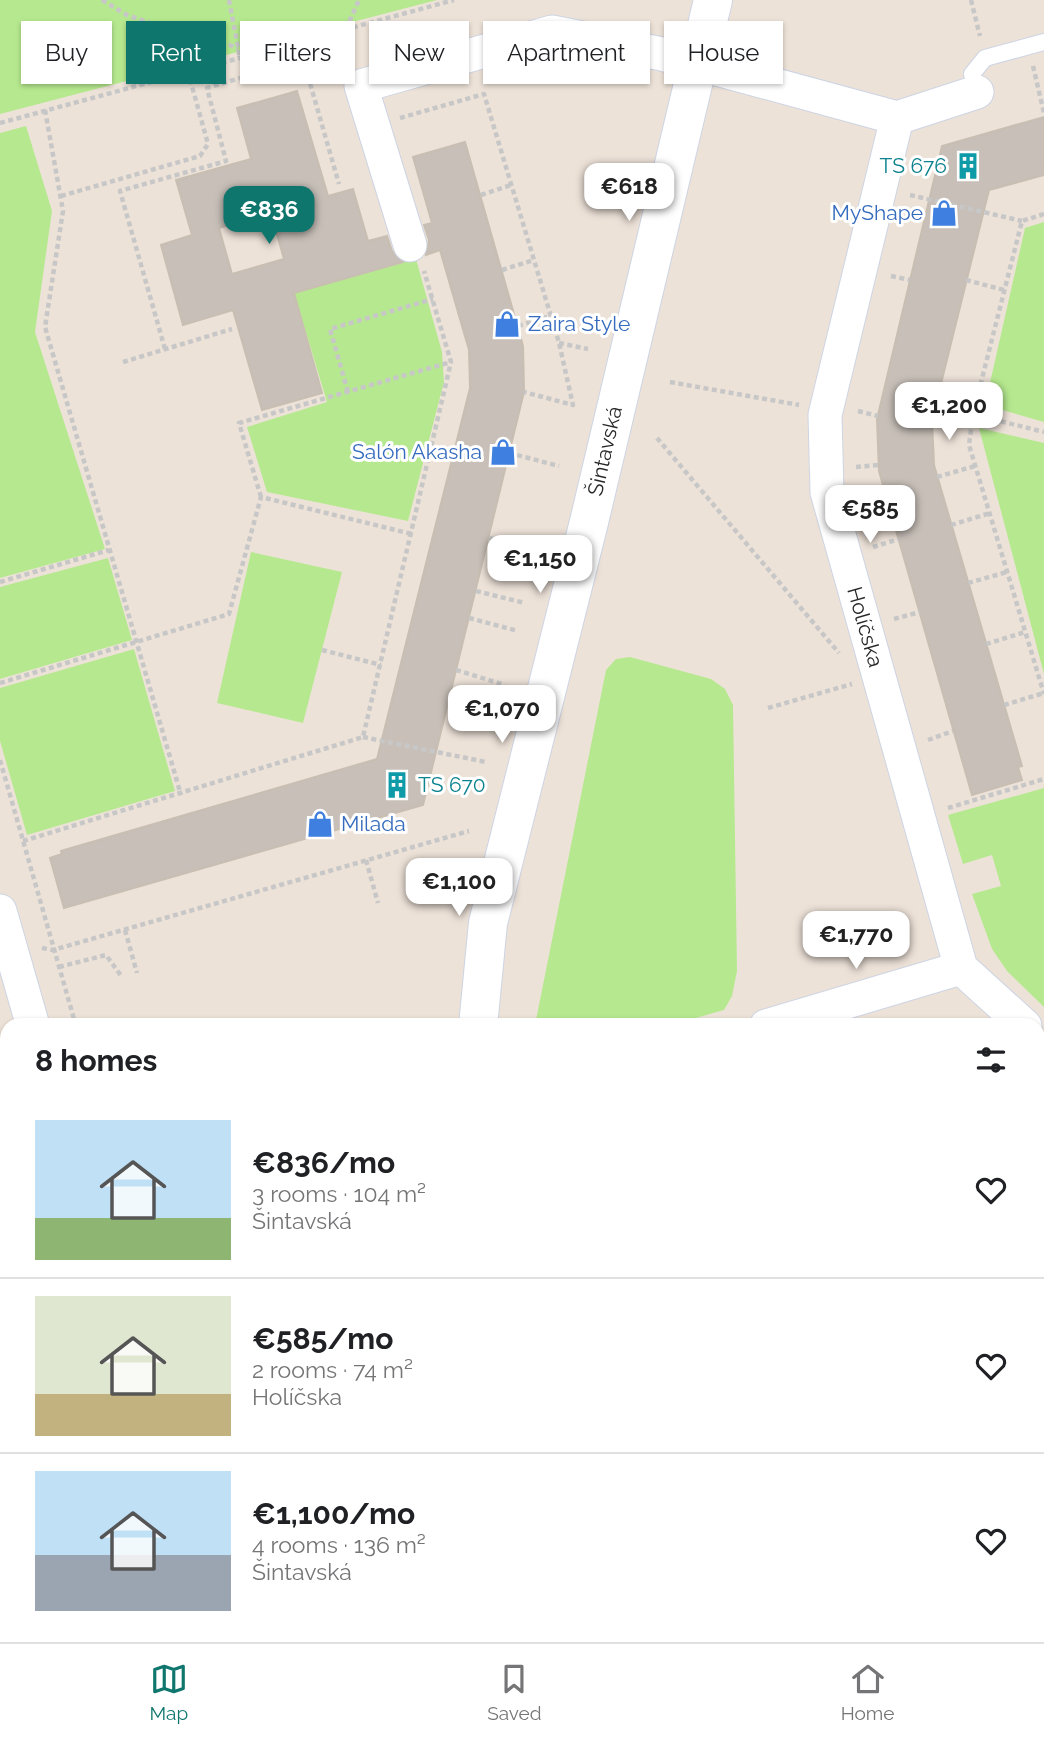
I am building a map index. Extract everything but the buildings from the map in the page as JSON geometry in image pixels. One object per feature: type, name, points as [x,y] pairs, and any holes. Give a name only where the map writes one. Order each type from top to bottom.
[{"type":"street","name":"Šintavská","points":[[701,21],[713,0]]},
{"type":"street","points":[[411,245],[361,86],[552,32],[664,56]]},
{"type":"street","name":"Šintavská","points":[[479,1018],[488,923],[589,522],[675,84]]},
{"type":"street","points":[[772,84],[897,118],[977,92]]},
{"type":"street","name":"Holíčska","points":[[897,118],[825,415],[827,492],[961,968]]},
{"type":"street","points":[[0,911],[31,1018]]},
{"type":"street","points":[[793,1018],[961,968],[1016,1018]]},
{"type":"lane","points":[[977,92],[972,74],[985,58],[1044,41]]},
{"type":"path","points":[[102,0],[127,15],[176,32],[211,36],[238,49]]},
{"type":"path","points":[[226,62],[240,58],[229,0]]},
{"type":"path","points":[[349,21],[359,0]]},
{"type":"path","points":[[355,26],[454,0]]},
{"type":"path","points":[[971,0],[985,58]]},
{"type":"path","points":[[1028,46],[1044,113]]},
{"type":"path","points":[[165,349],[120,191],[226,161],[207,88],[303,59],[339,184]]},
{"type":"path","points":[[0,123],[143,84]]},
{"type":"path","points":[[61,196],[200,156],[208,144],[191,84]]},
{"type":"path","points":[[374,126],[484,94],[559,343],[573,405],[524,392]]},
{"type":"path","points":[[45,110],[63,211],[45,327],[181,795]]},
{"type":"path","points":[[481,195],[511,185]]},
{"type":"path","points":[[901,193],[1021,221],[1044,214]]},
{"type":"path","points":[[1004,705],[1044,693],[969,445],[973,414],[1021,221]]},
{"type":"path","points":[[363,737],[452,362],[420,258],[411,245]]},
{"type":"path","points":[[502,270],[534,260]]},
{"type":"path","points":[[882,274],[910,280]]},
{"type":"path","points":[[966,279],[1004,290]]},
{"type":"path","points":[[348,392],[330,329],[433,299]]},
{"type":"path","points":[[518,326],[550,316]]},
{"type":"path","points":[[123,362],[232,329]]},
{"type":"path","points":[[559,343],[588,349]]},
{"type":"path","points":[[0,683],[229,614],[261,497],[239,423],[452,362]]},
{"type":"path","points":[[670,382],[806,407]]},
{"type":"path","points":[[935,405],[1044,432]]},
{"type":"path","points":[[850,409],[877,416]]},
{"type":"path","points":[[657,438],[845,660]]},
{"type":"path","points":[[509,453],[559,466]]},
{"type":"path","points":[[846,468],[879,465]]},
{"type":"path","points":[[937,477],[975,466]]},
{"type":"path","points":[[261,497],[412,534]]},
{"type":"path","points":[[951,524],[990,513]]},
{"type":"path","points":[[489,538],[538,550]]},
{"type":"path","points":[[867,549],[899,539]]},
{"type":"path","points":[[0,582],[109,550]]},
{"type":"path","points":[[968,583],[1007,572]]},
{"type":"path","points":[[476,591],[525,603]]},
{"type":"path","points":[[888,621],[920,612]]},
{"type":"path","points":[[469,618],[518,631]]},
{"type":"path","points":[[986,645],[1026,632]]},
{"type":"path","points":[[322,650],[381,665]]},
{"type":"path","points":[[456,670],[505,685]]},
{"type":"path","points":[[768,708],[863,681]]},
{"type":"path","points":[[922,741],[954,731]]},
{"type":"path","points":[[23,841],[181,795],[363,737],[486,762]]},
{"type":"path","points":[[0,760],[74,1018]]},
{"type":"path","points":[[942,810],[1044,779]]},
{"type":"path","points":[[9,943],[53,950],[469,831]]},
{"type":"path","points":[[366,860],[378,903]]},
{"type":"path","points":[[125,930],[137,973]]},
{"type":"path","points":[[58,968],[106,955],[122,977]]},
{"type":"green space","points":[[0,0],[437,0],[355,21],[240,21],[240,51],[226,55],[226,21],[126,21],[126,81],[0,114]]},
{"type":"green space","points":[[26,126],[52,211],[35,332],[105,549],[0,578],[0,133]]},
{"type":"green space","points":[[1044,222],[1044,422],[985,405],[1025,228]]},
{"type":"green space","points":[[416,259],[442,352],[444,382],[408,521],[267,492],[247,427],[327,402],[294,293]]},
{"type":"green space","points":[[979,428],[1044,443],[1044,674]]},
{"type":"green space","points":[[251,552],[342,572],[303,723],[217,703]]},
{"type":"green space","points":[[108,558],[132,640],[0,679],[0,587]]},
{"type":"green space","points":[[134,649],[175,791],[27,835],[0,741],[0,688]]},
{"type":"green space","points":[[630,657],[711,679],[725,689],[733,705],[737,971],[732,996],[724,1010],[696,1018],[536,1018],[606,670],[616,659]]},
{"type":"green space","points":[[1044,788],[1044,1007],[1007,971],[992,949],[972,894],[1001,886],[992,855],[963,864],[948,815]]},
{"type":"place","name":"TS 676","points":[[968,166]]},
{"type":"place","name":"MyShape","points":[[944,213]]},
{"type":"place","name":"Zaira Style","points":[[507,324]]},
{"type":"place","name":"Salón Akasha","points":[[503,452]]},
{"type":"place","name":"TS 670","points":[[397,785]]},
{"type":"place","name":"Milada","points":[[320,824]]}]
